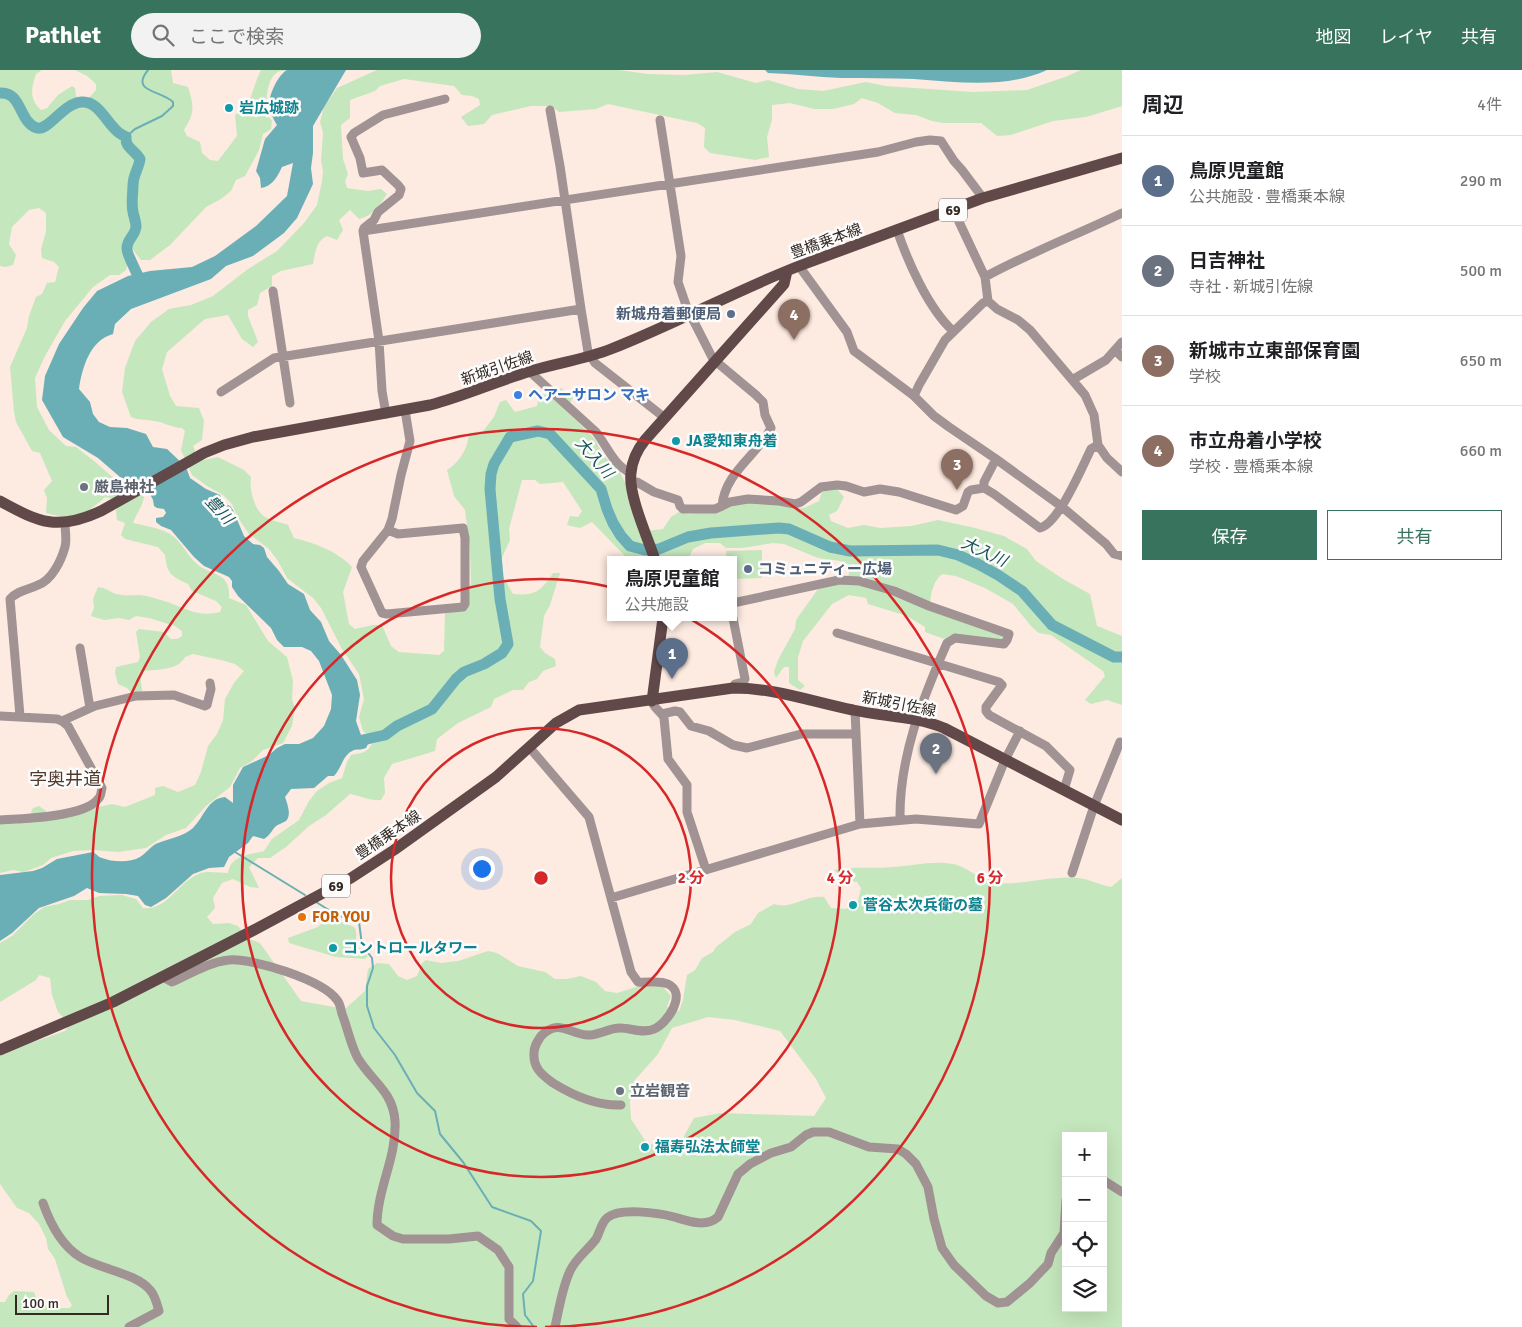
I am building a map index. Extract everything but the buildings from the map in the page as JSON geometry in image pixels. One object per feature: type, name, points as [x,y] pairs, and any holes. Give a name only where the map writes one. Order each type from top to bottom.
[{"type":"main road","name":"豊橋乗本線","points":[[631,477],[633,460],[639,448],[784,284],[787,271],[983,198],[1122,158]]},
{"type":"main road","name":"新城引佐線","points":[[65,523],[85,518],[101,511],[204,453],[224,445],[253,437],[386,414],[449,400],[529,371],[609,350],[690,316],[787,271]]},
{"type":"main road","points":[[631,477],[633,495],[654,556]]},
{"type":"main road","points":[[0,501],[33,518],[65,523]]},
{"type":"main road","points":[[652,700],[663,621]]},
{"type":"main road","name":"新城引佐線","points":[[652,700],[733,688],[753,688],[855,710],[916,719],[944,728],[1122,820]]},
{"type":"main road","name":"豊橋乗本線","points":[[0,1050],[113,1002],[332,888],[373,864],[496,777],[556,723],[579,710],[652,700]]},
{"type":"street","points":[[386,414],[382,391],[379,341],[363,231],[374,220],[378,212],[399,195],[401,189],[382,170],[363,173],[360,158],[351,137],[383,114],[445,99]]},
{"type":"street","points":[[550,110],[589,355],[595,363],[665,418]]},
{"type":"street","points":[[660,120],[681,256],[678,282],[690,316],[715,362],[763,402],[765,415],[771,428],[732,477],[725,490],[722,506]]},
{"type":"street","points":[[363,231],[878,152],[916,142],[937,140],[941,141],[983,198]]},
{"type":"street","points":[[953,210],[985,277],[988,301],[1030,330],[1091,404],[1098,445],[1107,458],[1122,472]]},
{"type":"street","points":[[985,277],[1014,261],[1122,213]]},
{"type":"street","points":[[897,230],[922,286],[942,319],[953,331]]},
{"type":"street","points":[[800,266],[847,332],[854,351],[914,396],[942,421],[1061,506],[1106,544],[1114,554],[1122,556]]},
{"type":"street","points":[[273,291],[290,403]]},
{"type":"street","points":[[914,396],[935,355],[953,331],[983,303],[988,301]]},
{"type":"street","points":[[222,392],[274,358],[581,309]]},
{"type":"street","points":[[1072,380],[1106,360],[1122,342]]},
{"type":"street","points":[[1115,350],[1122,357]]},
{"type":"street","points":[[529,371],[596,432],[611,454],[631,477],[654,492],[678,500],[683,509],[715,510],[730,502],[748,499],[795,504],[801,502],[821,487],[837,485],[864,492],[888,490],[956,510],[963,506],[968,492],[984,488],[1040,528],[1045,526],[1068,496],[1091,449],[1098,445]]},
{"type":"street","points":[[388,530],[398,534],[463,528],[465,538],[465,604],[463,607],[382,613],[361,568],[364,560],[388,530],[392,519],[410,441],[405,410]]},
{"type":"street","points":[[984,488],[984,482],[996,459]]},
{"type":"street","points":[[20,716],[10,599],[15,593],[41,585],[49,578],[66,546],[65,523]]},
{"type":"street","points":[[737,602],[839,580],[859,581],[894,591],[929,606],[1010,634],[1004,644],[955,638],[947,643],[916,719],[899,795],[900,820]]},
{"type":"street","points":[[733,688],[735,684],[743,682],[744,678],[734,621]]},
{"type":"street","points":[[837,633],[999,682],[1002,685],[986,707],[986,711],[989,715],[1046,746],[1070,770],[1064,790]]},
{"type":"street","points":[[80,648],[90,708]]},
{"type":"street","points":[[0,716],[60,720],[90,708],[136,696],[168,694],[205,706],[207,705],[211,689],[210,683]]},
{"type":"street","points":[[652,700],[652,705],[662,714],[668,759],[687,785],[687,812],[706,870]]},
{"type":"street","points":[[855,710],[860,824]]},
{"type":"street","points":[[662,714],[680,712],[691,726],[708,731],[733,745],[747,748],[801,734],[855,734]]},
{"type":"street","points":[[0,820],[64,814],[92,805],[100,798],[102,788],[97,778],[68,726],[60,720]]},
{"type":"street","points":[[611,898],[860,824],[916,819],[979,824],[1005,760],[1020,731]]},
{"type":"street","points":[[1072,872],[1094,806],[1120,742]]},
{"type":"street","points":[[529,747],[589,817],[634,978],[638,982],[660,981],[668,984],[674,988],[676,994],[675,1003],[661,1025],[647,1031],[618,1028],[588,1036],[564,1028],[554,1028],[546,1031],[534,1048],[534,1060],[538,1071],[554,1083],[598,1104],[621,1105]]},
{"type":"street","points":[[162,976],[172,982],[208,966],[229,960],[245,961],[286,972],[329,992],[338,1000],[358,1060],[384,1090],[391,1104],[395,1119],[395,1145],[377,1210],[377,1225],[393,1236],[403,1239],[449,1239],[478,1236],[498,1250],[509,1267],[509,1319],[517,1327]]},
{"type":"street","points":[[555,1327],[561,1298],[570,1271],[597,1238],[608,1217],[620,1213],[638,1212],[700,1223],[712,1222],[718,1217],[738,1174],[750,1164],[771,1153],[791,1147],[813,1132],[829,1132],[870,1148],[893,1148],[906,1154],[916,1164],[928,1186],[942,1248],[960,1272],[986,1296],[998,1303],[1007,1302],[1030,1283],[1048,1264],[1052,1252],[1064,1233],[1065,1222]]},
{"type":"street","points":[[1107,1183],[1122,1192]]},
{"type":"street","points":[[43,1203],[48,1218],[59,1235],[80,1257],[132,1278],[150,1290],[159,1311],[129,1327]]},
{"type":"green space","points":[[0,70],[42,70],[36,74],[32,89],[34,102],[41,110],[47,108],[58,95],[72,86],[75,88],[76,96],[79,99],[89,98],[96,90],[96,84],[87,76],[75,70],[171,70],[173,83],[188,87],[191,99],[192,114],[184,130],[187,136],[200,142],[202,153],[210,160],[218,161],[237,136],[235,115],[248,105],[261,70],[288,70],[280,71],[272,78],[268,89],[265,112],[272,121],[271,129],[263,134],[259,150],[245,176],[236,180],[231,191],[206,207],[170,245],[150,260],[141,260],[133,250],[130,253],[126,270],[119,275],[110,275],[93,287],[65,321],[35,378],[37,407],[49,430],[66,446],[76,447],[118,482],[132,486],[144,497],[133,523],[170,534],[197,564],[219,575],[227,583],[229,598],[246,605],[268,641],[287,657],[293,681],[292,699],[295,708],[292,726],[283,743],[263,750],[252,761],[240,768],[230,787],[206,806],[186,828],[166,835],[146,848],[118,852],[73,851],[51,858],[43,865],[24,872],[13,870],[0,873],[0,823],[17,824],[28,820],[33,808],[39,806],[51,818],[112,804],[125,807],[155,795],[155,788],[163,786],[178,792],[195,785],[201,772],[208,746],[217,734],[223,720],[225,699],[234,683],[244,671],[235,664],[193,654],[185,657],[182,662],[172,667],[143,671],[140,674],[142,691],[132,693],[127,688],[118,684],[115,673],[116,667],[138,662],[140,657],[136,632],[139,629],[164,632],[171,639],[177,639],[182,636],[182,631],[175,626],[149,618],[136,616],[129,620],[119,618],[104,620],[91,616],[94,608],[93,599],[98,587],[119,595],[151,597],[206,614],[220,612],[222,607],[216,601],[192,591],[188,584],[171,574],[165,555],[158,547],[125,539],[121,535],[125,523],[117,520],[116,510],[120,506],[113,499],[105,497],[91,509],[78,515],[64,517],[46,513],[47,498],[44,490],[52,481],[40,453],[32,451],[16,422],[10,367],[27,328],[36,297],[42,294],[47,283],[55,282],[59,267],[54,262],[42,258],[41,249],[46,232],[46,213],[39,208],[29,210],[12,227],[9,244],[16,255],[13,265],[0,266]]},
{"type":"green space","points":[[377,70],[619,70],[648,74],[684,75],[717,72],[756,83],[768,80],[798,89],[823,91],[866,82],[885,86],[973,92],[1027,90],[1081,70],[1122,70],[1122,106],[1086,117],[1053,121],[1011,135],[997,136],[981,123],[943,123],[916,115],[895,113],[878,103],[862,98],[854,104],[833,109],[814,109],[790,103],[772,105],[772,120],[767,137],[769,157],[755,160],[710,153],[704,147],[705,128],[697,123],[608,104],[596,109],[559,112],[552,106],[531,106],[492,115],[484,124],[468,126],[461,117],[480,105],[479,99],[462,95],[454,86],[404,79],[380,86],[375,91],[350,100],[350,118],[341,125],[343,159],[348,174],[345,181],[347,188],[368,191],[381,189],[387,194],[378,206],[368,216],[359,219],[350,210],[339,220],[343,230],[337,240],[327,236],[320,241],[313,264],[281,271],[272,276],[272,286],[260,293],[257,305],[248,310],[248,316],[258,342],[253,347],[242,339],[228,315],[205,319],[167,352],[162,369],[170,396],[176,406],[199,408],[204,421],[202,440],[193,446],[199,461],[218,457],[244,470],[251,477],[253,499],[261,514],[270,520],[288,525],[294,538],[325,548],[346,561],[352,567],[343,592],[349,624],[355,629],[382,625],[391,646],[399,652],[439,655],[444,651],[445,613],[460,611],[468,605],[471,581],[470,549],[465,510],[454,496],[447,470],[456,463],[462,454],[467,444],[469,433],[483,431],[494,417],[500,402],[506,400],[515,412],[537,406],[539,395],[549,394],[561,388],[574,396],[566,410],[594,438],[604,456],[618,469],[625,482],[640,532],[663,529],[671,517],[679,512],[689,514],[711,511],[745,501],[804,508],[819,501],[822,491],[836,488],[844,497],[837,511],[829,515],[831,521],[848,528],[864,525],[880,528],[911,526],[938,520],[1004,536],[1027,549],[1036,561],[1090,594],[1097,626],[1122,636],[1122,705],[1107,700],[1091,704],[1085,700],[1105,676],[1103,671],[1051,635],[1039,633],[1013,604],[985,588],[956,576],[942,574],[936,581],[932,591],[931,611],[1004,637],[1002,641],[950,636],[944,639],[925,632],[925,627],[907,616],[868,604],[866,598],[849,595],[832,604],[803,641],[798,657],[798,680],[805,686],[800,690],[789,683],[789,667],[784,667],[776,678],[774,672],[778,660],[795,629],[796,620],[818,589],[845,582],[849,574],[848,564],[818,558],[784,544],[773,543],[742,548],[726,548],[720,543],[705,543],[693,549],[690,556],[625,556],[592,522],[580,528],[567,525],[570,516],[578,517],[582,511],[563,482],[540,484],[535,480],[522,480],[509,529],[510,540],[500,562],[500,571],[513,594],[533,593],[545,584],[553,573],[560,573],[550,605],[544,616],[540,647],[545,653],[555,659],[556,666],[543,671],[537,679],[529,682],[523,690],[513,690],[494,699],[491,707],[458,723],[437,739],[435,751],[392,764],[384,778],[385,793],[381,800],[350,794],[326,815],[309,826],[286,847],[270,858],[258,858],[249,867],[259,888],[250,887],[233,879],[222,883],[213,898],[215,908],[207,917],[213,924],[229,923],[238,926],[249,939],[260,943],[301,1001],[345,1009],[365,991],[368,969],[377,963],[389,964],[398,976],[407,980],[417,976],[422,963],[426,960],[441,963],[458,961],[488,951],[497,953],[518,966],[545,972],[555,979],[581,976],[596,982],[605,991],[617,993],[639,986],[663,987],[671,996],[667,1007],[679,1011],[683,1000],[687,975],[695,970],[702,958],[713,952],[716,947],[735,932],[751,924],[758,913],[774,904],[787,905],[817,897],[824,897],[831,908],[846,909],[858,901],[861,888],[857,882],[847,881],[834,870],[945,863],[965,868],[985,880],[998,883],[1018,883],[1068,877],[1111,887],[1122,878],[1122,1327],[0,1327],[0,1302],[5,1302],[14,1291],[34,1292],[37,1302],[50,1308],[70,1308],[72,1305],[67,1297],[55,1259],[48,1249],[46,1238],[39,1224],[29,1213],[17,1208],[0,1184],[0,1056],[65,1031],[70,1024],[58,1012],[52,995],[50,978],[39,975],[36,980],[0,1002],[0,943],[12,936],[44,907],[70,900],[88,900],[99,896],[122,895],[136,899],[143,908],[152,908],[167,900],[186,882],[201,873],[228,873],[230,867],[237,859],[264,851],[272,839],[299,820],[309,801],[317,791],[329,783],[342,778],[351,755],[363,752],[372,744],[383,741],[379,733],[368,735],[363,731],[359,717],[364,699],[359,674],[342,649],[321,608],[313,598],[287,578],[269,549],[249,534],[237,516],[232,504],[223,495],[192,475],[181,450],[185,431],[182,428],[131,417],[122,392],[125,368],[135,341],[151,322],[169,309],[191,305],[213,296],[248,269],[277,251],[304,223],[317,205],[322,181],[323,133],[320,122],[324,107],[337,88]],"holes":[[[708,1017],[735,1020],[780,1031],[816,1079],[826,1098],[814,1116],[721,1113],[694,1118],[684,1136],[684,1150],[681,1157],[646,1142],[631,1119],[630,1102],[634,1081],[658,1054],[672,1028]]]},
{"type":"green space","name":"コミュニティー広場","points":[[762,550],[762,578],[737,579],[737,556],[727,556],[726,551]]},
{"type":"green space","points":[[329,917],[355,928],[356,945],[368,956],[365,959],[336,957],[289,943],[288,938],[318,927]]},
{"type":"water","name":"豊川","points":[[287,70],[346,70],[313,126],[311,168],[313,184],[297,218],[284,233],[253,256],[226,266],[211,279],[131,309],[115,324],[113,334],[98,342],[88,356],[82,372],[79,389],[90,402],[93,414],[99,422],[110,427],[127,428],[146,434],[153,447],[167,449],[186,467],[190,478],[206,489],[220,495],[225,504],[233,510],[244,536],[253,544],[264,548],[267,557],[288,584],[304,594],[310,610],[321,622],[329,641],[341,655],[357,680],[360,695],[356,721],[361,735],[367,737],[369,742],[366,748],[350,752],[334,776],[328,776],[314,788],[291,789],[285,797],[288,818],[275,827],[266,838],[253,836],[248,843],[229,857],[224,867],[209,868],[193,874],[166,898],[151,907],[145,905],[138,896],[99,893],[87,888],[74,896],[39,908],[12,933],[0,941],[0,875],[33,871],[57,859],[93,852],[101,858],[116,861],[126,861],[140,857],[155,844],[189,831],[197,824],[210,804],[219,798],[225,797],[233,803],[233,785],[243,767],[269,755],[285,744],[299,744],[313,738],[324,726],[331,709],[332,695],[319,661],[311,651],[302,647],[284,647],[277,640],[271,628],[238,596],[232,587],[232,581],[229,577],[204,566],[171,530],[156,522],[156,518],[163,517],[166,513],[164,509],[154,506],[148,490],[120,477],[98,458],[63,437],[42,400],[45,376],[59,344],[97,291],[128,276],[150,271],[192,267],[215,256],[256,226],[287,196],[293,163],[282,167],[272,183],[261,188],[260,178],[256,171],[265,139],[277,125],[269,108],[269,101],[277,80]]},
{"type":"water","points":[[765,70],[1047,70],[1015,80],[982,83],[832,78],[768,73]]},
{"type":"waterway","points":[[126,137],[135,129],[162,116],[173,106],[173,102],[149,90],[142,83],[143,77],[148,70]]},
{"type":"waterway","points":[[0,93],[13,97],[27,120],[37,128],[42,128],[69,107],[87,102],[96,107],[115,129],[126,137],[127,144],[140,159],[133,185],[132,206],[136,227],[128,242],[127,251],[143,287]]},
{"type":"waterway","name":"大入川","points":[[354,742],[385,735],[397,726],[432,709],[464,672],[484,664],[502,653],[508,644],[500,599],[490,489],[491,474],[494,464],[510,437],[538,431],[550,434],[601,489],[613,523],[630,546],[645,550],[659,549],[688,537],[711,533],[779,528],[789,529],[830,547],[850,551],[938,550],[958,555],[998,575],[1022,591],[1052,625],[1114,657],[1122,657]]},
{"type":"waterway","points":[[235,852],[305,895]]},
{"type":"waterway","points":[[316,902],[337,915],[359,922],[362,945],[372,958],[373,968],[367,986],[367,1006],[374,1028],[395,1055],[417,1093],[435,1111],[440,1134],[463,1162],[492,1207],[531,1221],[541,1231],[533,1281],[523,1294],[525,1315],[534,1327]]},
{"type":"place","name":"岩広城跡","points":[[229,108]]},
{"type":"place","name":"新城舟着郵便局","points":[[731,314]]},
{"type":"place","name":"市立舟着小学校","points":[[794,340]]},
{"type":"place","name":"ヘアーサロン マキ","points":[[518,395]]},
{"type":"place","name":"JA愛知東舟着","points":[[676,441]]},
{"type":"place","name":"厳島神社","points":[[84,487]]},
{"type":"place","name":"新城市立東部保育園","points":[[957,490]]},
{"type":"place","name":"コミュニティー広場","points":[[748,569]]},
{"type":"place","name":"鳥原児童館","points":[[672,679]]},
{"type":"place","name":"日吉神社","points":[[936,774]]},
{"type":"place","name":"菅谷太次兵衛の墓","points":[[853,905]]},
{"type":"place","name":"FOR YOU","points":[[302,917]]},
{"type":"place","name":"コントロールタワー","points":[[333,948]]},
{"type":"place","name":"立岩観音","points":[[620,1091]]},
{"type":"place","name":"福寿弘法太師堂","points":[[645,1147]]},
{"type":"district","name":"字奥井道","points":[[65,779]]}]
